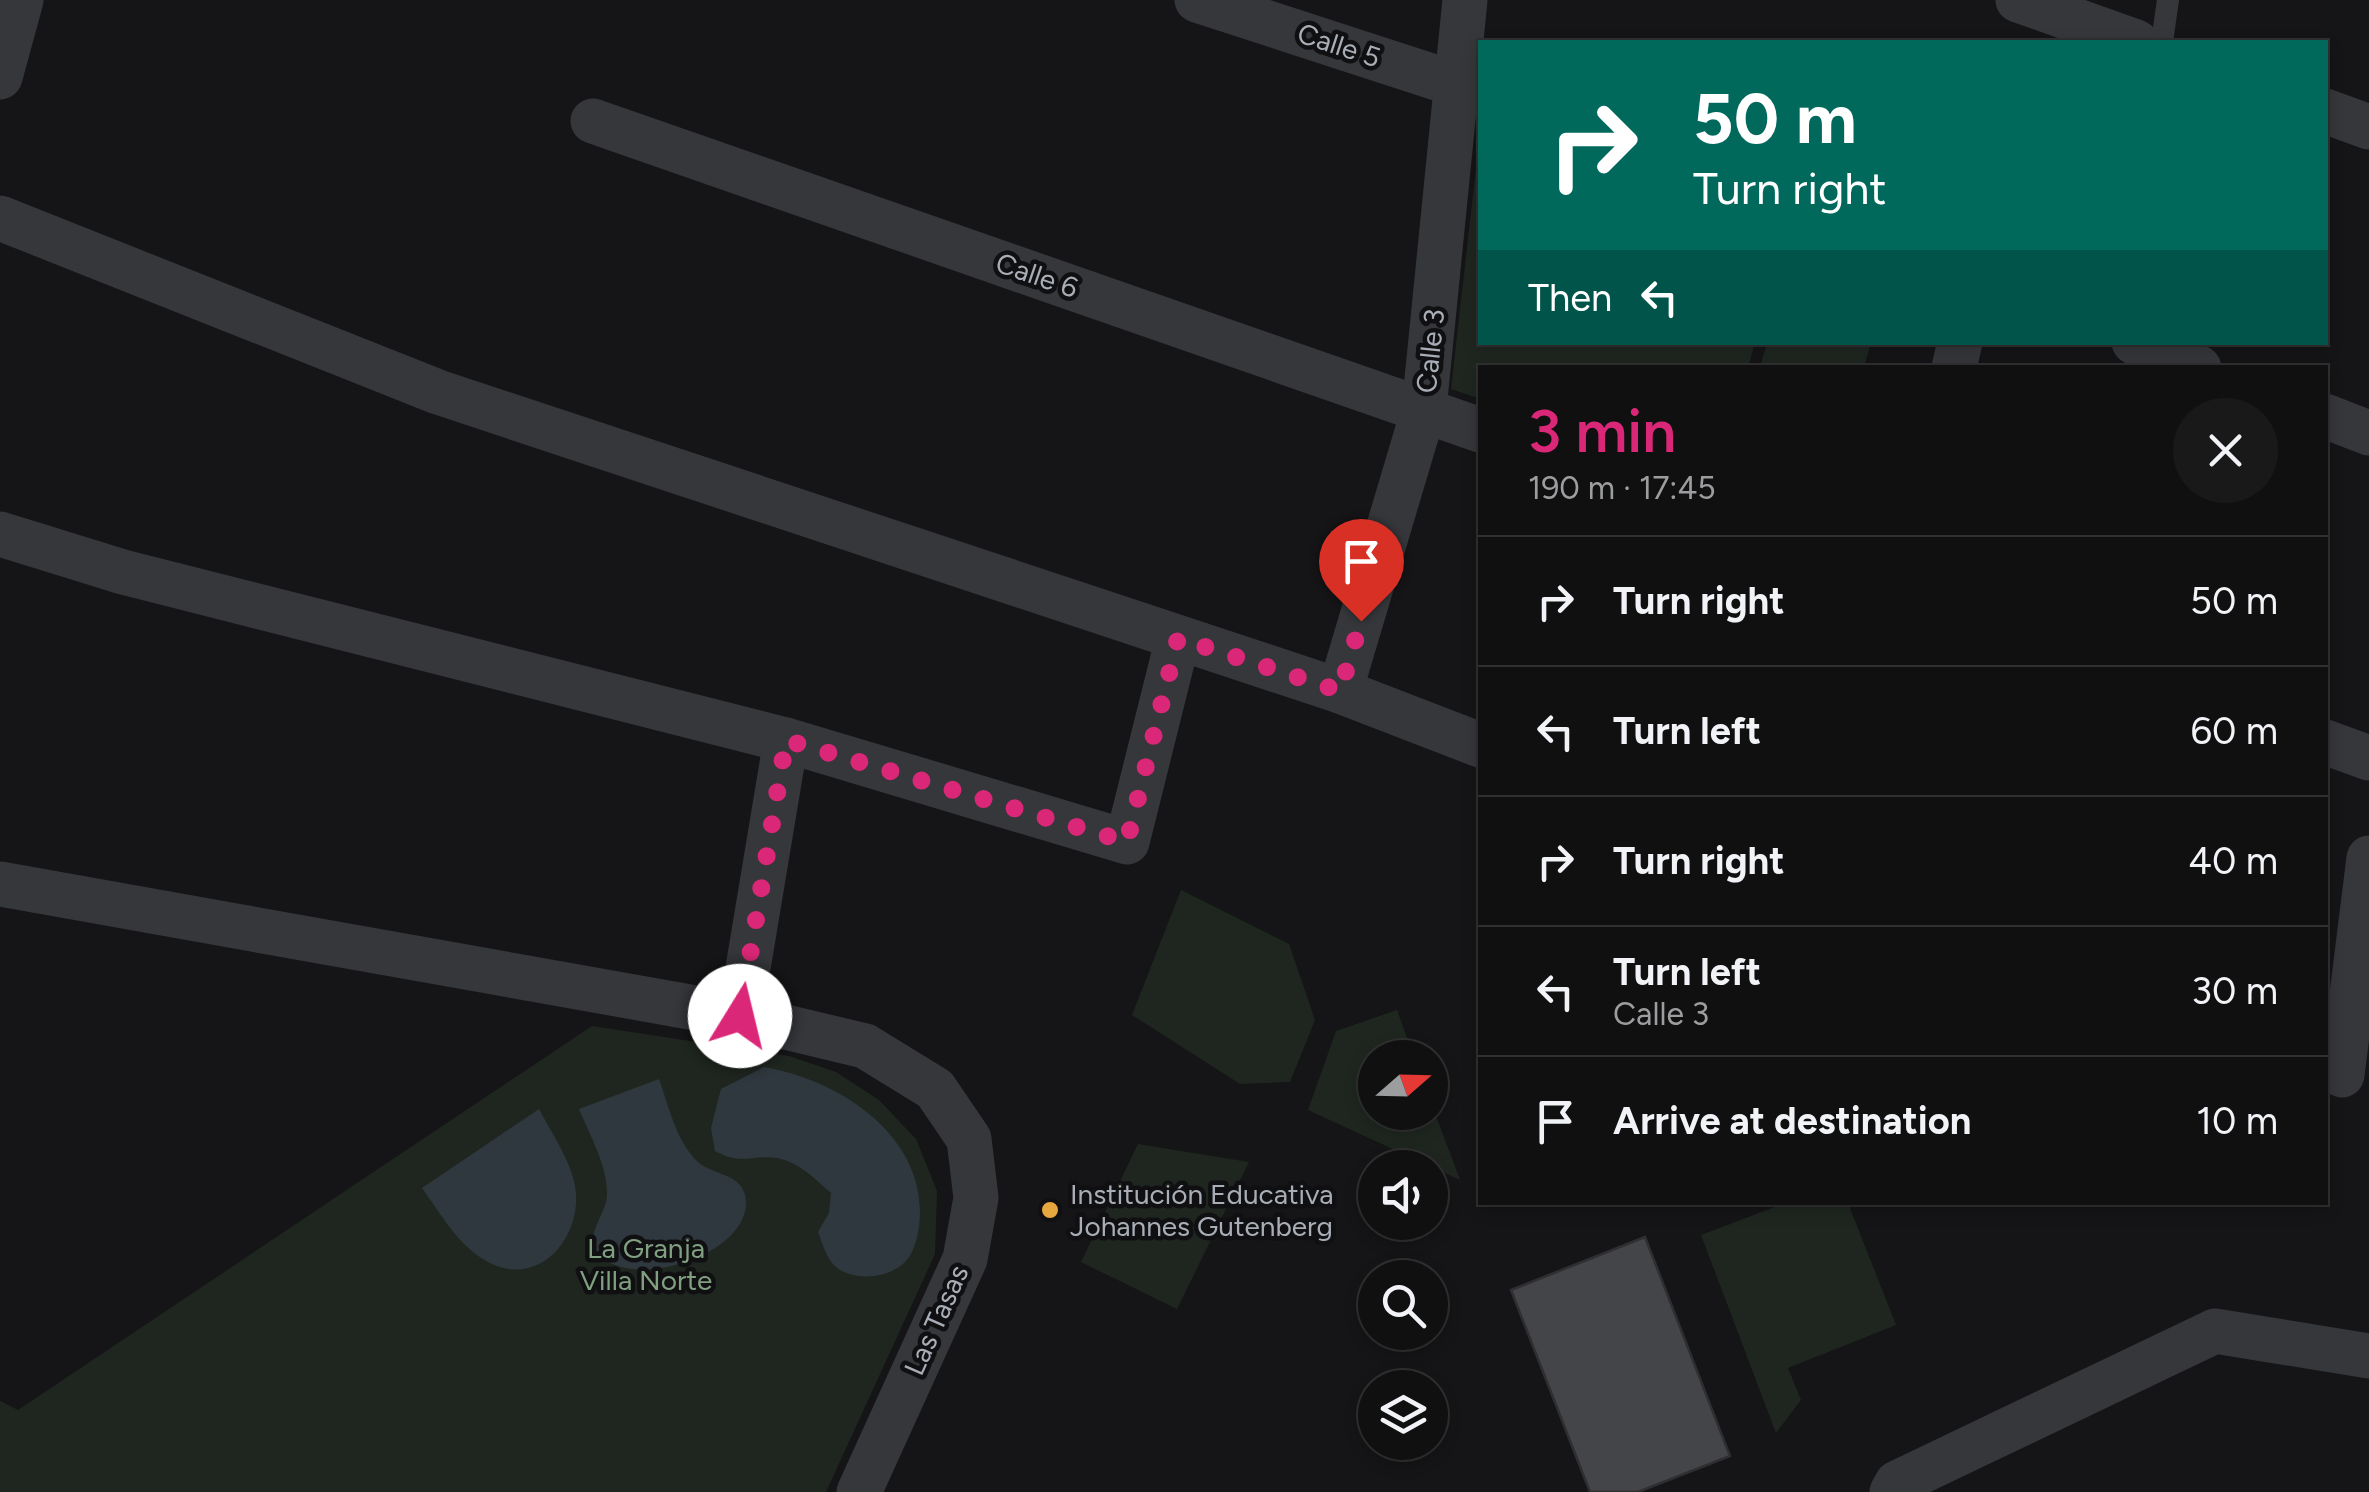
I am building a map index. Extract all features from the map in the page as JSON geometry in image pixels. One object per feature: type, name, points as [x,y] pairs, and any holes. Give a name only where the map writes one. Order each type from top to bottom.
[{"type":"street","name":"Calle 5","points":[[1197,0],[1468,87]]},
{"type":"street","name":"Calle 3","points":[[1340,691],[1424,409],[1468,87],[1465,0]]},
{"type":"street","points":[[2018,0],[2130,40]]},
{"type":"street","points":[[2328,112],[2369,127]]},
{"type":"street","name":"Calle 6","points":[[593,120],[1478,429]]},
{"type":"street","points":[[0,218],[438,392],[1340,691],[1478,744]]},
{"type":"street","points":[[2141,345],[2191,365]]},
{"type":"street","points":[[2328,417],[2369,433]]},
{"type":"street","points":[[0,534],[123,572],[786,740],[1127,842],[1178,638]]},
{"type":"street","points":[[0,884],[740,1016],[786,740]]},
{"type":"street","points":[[2328,743],[2369,758]]},
{"type":"street","points":[[2345,1076],[2369,858]]},
{"type":"street","name":"Las Tasas","points":[[740,1016],[865,1046],[935,1089],[969,1138],[976,1198],[965,1259],[859,1492]]},
{"type":"street","points":[[1892,1492],[1898,1483],[2215,1331],[2369,1356]]},
{"type":"lane","points":[[2162,40],[2168,0]]},
{"type":"green space","points":[[1478,151],[1478,345],[1754,345],[1749,365],[1478,365],[1478,398],[1451,389]]},
{"type":"green space","points":[[1766,345],[1870,345],[1865,365],[1761,365]]},
{"type":"green space","points":[[1181,890],[1289,944],[1315,1020],[1290,1082],[1240,1084],[1132,1015]]},
{"type":"green space","points":[[1397,1010],[1408,1040],[1358,1040],[1358,1130],[1441,1130],[1460,1180],[1448,1174],[1448,1150],[1395,1150],[1308,1110],[1336,1031]]},
{"type":"green space","name":"La Granja Villa Norte","points":[[592,1026],[789,1056],[836,1072],[879,1100],[916,1139],[937,1191],[935,1254],[826,1492],[0,1492],[0,1401],[18,1410]]},
{"type":"green space","points":[[1138,1144],[1249,1162],[1177,1309],[1081,1262]]},
{"type":"green space","points":[[1780,1205],[1849,1205],[1896,1325],[1788,1368],[1801,1400],[1776,1433],[1701,1235]]},
{"type":"shaded area","points":[[764,1067],[791,1073],[844,1096],[889,1133],[905,1156],[916,1182],[920,1217],[913,1250],[899,1267],[871,1276],[842,1271],[829,1259],[818,1232],[829,1213],[831,1193],[785,1160],[732,1158],[715,1151],[711,1128],[721,1089]]},
{"type":"shaded area","points":[[659,1079],[690,1154],[704,1166],[738,1182],[745,1195],[744,1216],[732,1234],[689,1261],[663,1268],[614,1265],[597,1253],[594,1246],[607,1185],[579,1109]]},
{"type":"shaded area","points":[[539,1109],[573,1176],[573,1222],[565,1239],[541,1263],[525,1269],[507,1269],[488,1262],[468,1247],[422,1188]]},
{"type":"building","points":[[1645,1237],[1730,1456],[1638,1492],[1590,1492],[1511,1290]]},
{"type":"place","name":"Institución Educativa Johannes Gutenberg","points":[[1050,1210]]},
{"type":"route","points":[[740,1016],[786,740],[1127,842],[1178,638],[1340,691],[1361,621]]}]
